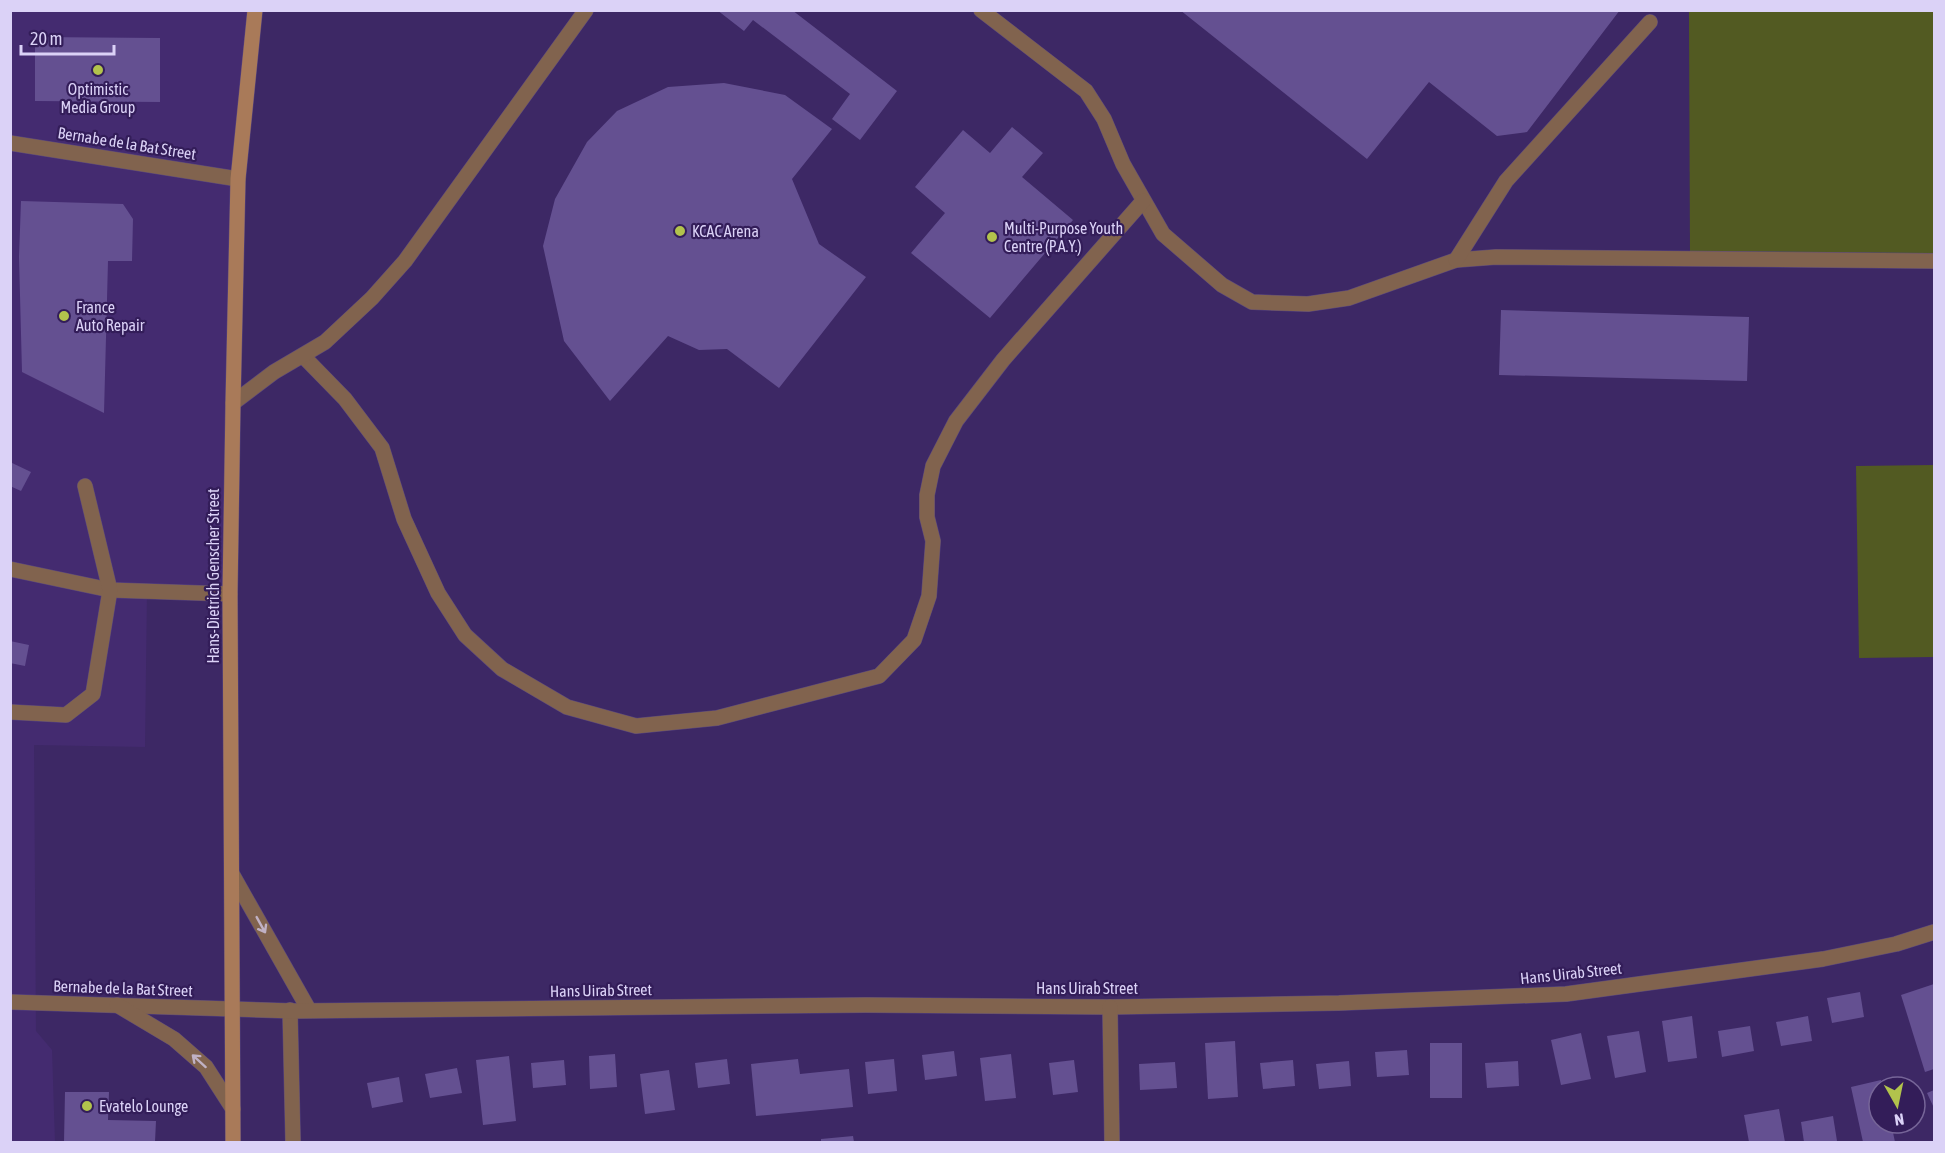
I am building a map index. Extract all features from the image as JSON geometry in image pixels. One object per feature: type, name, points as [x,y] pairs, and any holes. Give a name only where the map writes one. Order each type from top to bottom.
[{"type":"street","name":"Hans-Dietrich Genscher Street","points":[[233,1143],[230,594],[233,403],[238,179],[255,10]]},
{"type":"street","points":[[233,403],[274,372],[325,342],[372,298],[405,261],[586,10]]},
{"type":"street","points":[[981,10],[1086,91],[1104,119],[1143,201],[1163,234],[1222,285],[1252,302],[1308,304],[1349,298],[1456,260],[1496,257],[1935,261]]},
{"type":"street","points":[[1456,260],[1506,181],[1650,22]]},
{"type":"street","name":"Bernabe de la Bat Street","points":[[10,142],[238,179]]},
{"type":"street","points":[[303,356],[345,399],[382,448],[404,519],[438,593],[465,635],[502,669],[567,707],[636,726],[717,718],[879,676],[914,640],[929,596],[933,541],[927,517],[927,495],[933,466],[956,421],[1003,360],[1143,201]]},
{"type":"street","points":[[10,712],[66,715],[93,694],[110,590],[85,486]]},
{"type":"street","points":[[10,569],[110,590],[230,594]]},
{"type":"street","points":[[232,874],[309,1010]]},
{"type":"street","name":"Hans Uirab Street","points":[[234,1010],[866,1005],[1110,1007],[1339,1003],[1566,994],[1823,959],[1896,944],[1935,932]]},
{"type":"street","name":"Bernabe de la Bat Street","points":[[10,1002],[234,1010]]},
{"type":"street","points":[[115,1004],[174,1039],[206,1066],[233,1109]]},
{"type":"street","points":[[1110,1007],[1112,1143]]},
{"type":"street","points":[[290,1010],[292,1143]]},
{"type":"shaded area","points":[[10,11],[255,11],[238,179],[230,594],[147,591],[145,747],[34,745],[36,1031],[52,1050],[55,1142],[10,1142]]},
{"type":"green space","points":[[1689,11],[1934,11],[1934,256],[1690,255]]},
{"type":"green space","points":[[1934,465],[1934,657],[1859,658],[1856,466]]},
{"type":"building","points":[[717,10],[792,10],[897,91],[860,140],[832,119],[850,94],[753,20],[744,31]]},
{"type":"building","points":[[1180,10],[1620,10],[1527,132],[1497,136],[1429,82],[1367,159]]},
{"type":"building","name":"Optimistic Media Group","points":[[35,37],[160,38],[160,102],[35,101]]},
{"type":"building","name":"KCAC Arena","points":[[724,83],[785,95],[832,129],[792,179],[819,244],[866,277],[779,388],[727,349],[699,350],[668,336],[610,401],[564,341],[543,246],[555,199],[587,142],[617,111],[668,87]]},
{"type":"building","name":"Multi-Purpose Youth Centre (P.A.Y.)","points":[[1012,127],[1043,153],[1022,177],[1073,220],[990,318],[911,253],[945,213],[915,187],[963,130],[990,153]]},
{"type":"building","name":"France Auto Repair","points":[[21,201],[123,204],[133,219],[132,261],[108,261],[104,413],[22,372],[19,257]]},
{"type":"building","points":[[1501,310],[1749,317],[1747,381],[1499,375]]},
{"type":"building","points":[[10,462],[31,472],[21,491],[10,486]]},
{"type":"building","points":[[10,641],[29,645],[25,666],[10,663]]},
{"type":"building","points":[[1934,984],[1934,1069],[1925,1072],[1901,995]]},
{"type":"building","points":[[1860,992],[1864,1017],[1832,1023],[1827,998]]},
{"type":"building","points":[[1692,1016],[1697,1058],[1668,1062],[1662,1021]]},
{"type":"building","points":[[1808,1016],[1812,1041],[1781,1046],[1776,1022]]},
{"type":"building","points":[[1750,1026],[1754,1051],[1722,1057],[1718,1031]]},
{"type":"building","points":[[1639,1031],[1646,1072],[1615,1078],[1607,1036]]},
{"type":"building","points":[[1581,1033],[1591,1079],[1561,1085],[1551,1040]]},
{"type":"building","points":[[1235,1041],[1238,1097],[1208,1099],[1205,1043]]},
{"type":"building","points":[[1430,1043],[1462,1043],[1462,1098],[1430,1098]]},
{"type":"building","points":[[1407,1050],[1409,1075],[1377,1077],[1375,1052]]},
{"type":"building","points":[[954,1051],[957,1076],[925,1080],[922,1055]]},
{"type":"building","points":[[615,1054],[617,1087],[590,1089],[589,1056]]},
{"type":"building","points":[[1011,1054],[1016,1098],[985,1101],[980,1058]]},
{"type":"building","points":[[509,1056],[516,1121],[483,1125],[476,1060]]},
{"type":"building","points":[[727,1059],[730,1084],[698,1088],[695,1063]]},
{"type":"building","points":[[798,1059],[800,1074],[849,1069],[853,1107],[756,1116],[751,1064]]},
{"type":"building","points":[[894,1059],[897,1091],[868,1094],[865,1062]]},
{"type":"building","points":[[564,1060],[566,1085],[533,1088],[531,1063]]},
{"type":"building","points":[[1074,1060],[1078,1092],[1053,1095],[1049,1063]]},
{"type":"building","points":[[1293,1060],[1295,1086],[1263,1089],[1260,1063]]},
{"type":"building","points":[[1349,1061],[1351,1086],[1319,1089],[1316,1064]]},
{"type":"building","points":[[1518,1061],[1519,1086],[1487,1088],[1485,1063]]},
{"type":"building","points":[[1175,1062],[1177,1088],[1140,1090],[1139,1064]]},
{"type":"building","points":[[457,1068],[462,1093],[430,1098],[425,1074]]},
{"type":"building","points":[[669,1070],[675,1110],[645,1114],[640,1074]]},
{"type":"building","points":[[399,1077],[403,1102],[372,1108],[367,1083]]},
{"type":"building","points":[[1867,1083],[1867,1135],[1894,1135],[1895,1142],[1863,1142],[1851,1087]]},
{"type":"building","points":[[1934,1090],[1934,1108],[1927,1093]]},
{"type":"building","name":"Evatelo Lounge","points":[[65,1092],[109,1092],[108,1120],[156,1121],[155,1142],[64,1142]]},
{"type":"building","points":[[1779,1109],[1785,1142],[1749,1142],[1744,1115]]},
{"type":"building","points":[[1833,1116],[1837,1141],[1804,1142],[1801,1122]]},
{"type":"building","points":[[853,1136],[854,1142],[821,1142],[821,1139]]},
{"type":"place","name":"Optimistic Media Group","points":[[98,70]]},
{"type":"place","name":"KCAC Arena","points":[[680,231]]},
{"type":"place","name":"Multi-Purpose Youth Centre (P.A.Y.)","points":[[992,237]]},
{"type":"place","name":"France Auto Repair","points":[[64,316]]},
{"type":"place","name":"Evatelo Lounge","points":[[87,1106]]}]
